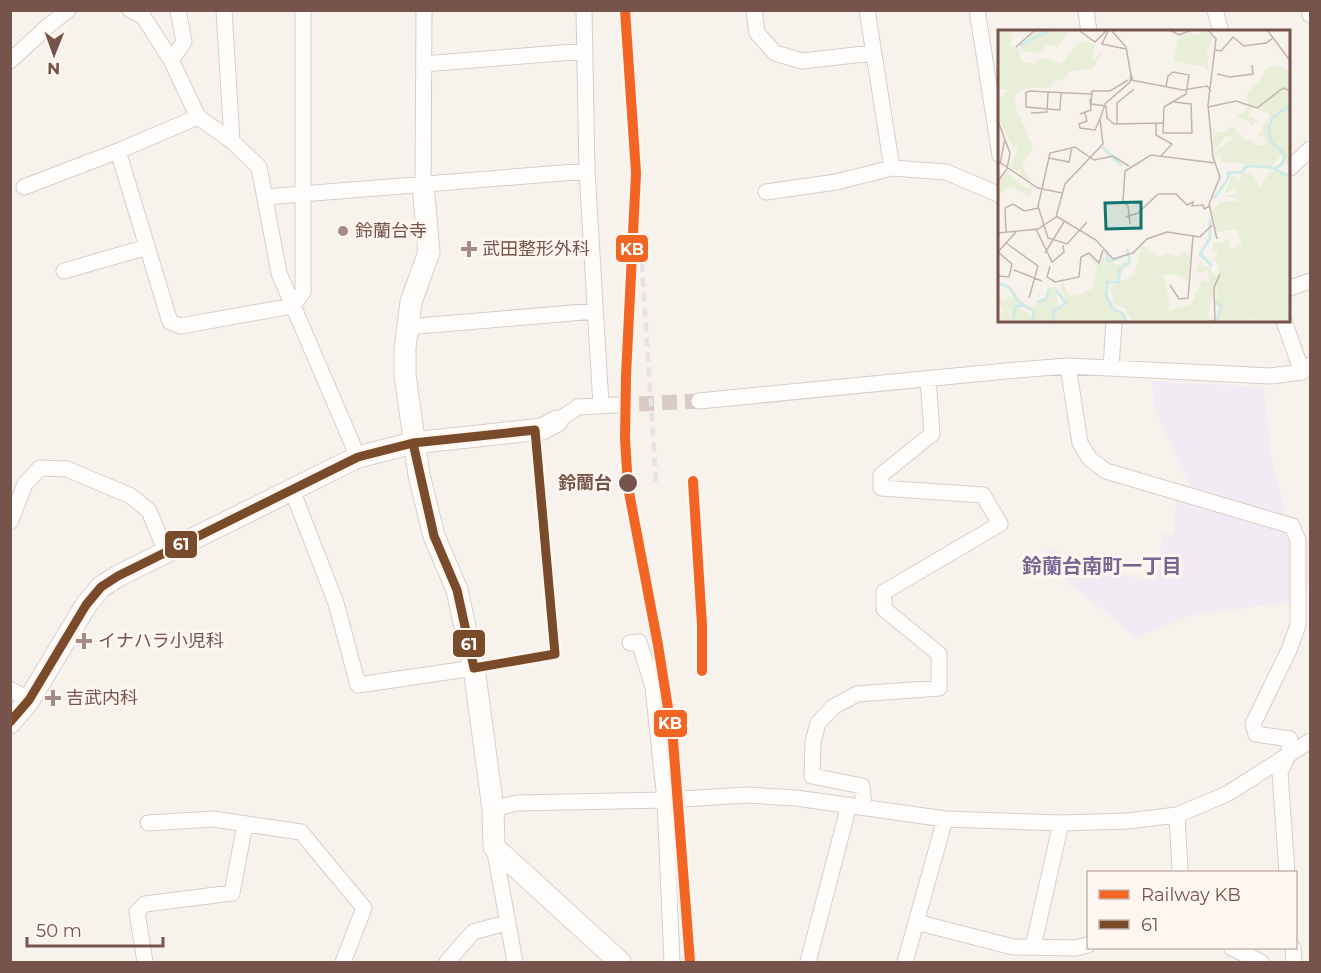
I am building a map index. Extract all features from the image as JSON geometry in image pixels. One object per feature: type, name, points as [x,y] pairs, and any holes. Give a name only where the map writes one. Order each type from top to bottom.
[{"type":"street","points":[[10,61],[68,10]]},
{"type":"street","points":[[130,10],[143,16],[171,60],[198,117],[232,141],[259,166],[279,273],[358,457]]},
{"type":"street","points":[[171,60],[184,42],[178,10]]},
{"type":"street","points":[[224,10],[232,141]]},
{"type":"street","points":[[118,151],[170,322],[181,326],[292,306],[303,291],[303,10]]},
{"type":"street","points":[[424,10],[423,185],[429,252],[411,302],[407,327],[405,375],[413,443],[434,536],[457,590],[474,668],[493,809],[494,847],[515,963]]},
{"type":"street","points":[[10,723],[29,700],[86,605],[101,587],[118,576],[358,457],[413,443],[535,430],[557,421],[578,407],[609,405],[595,310],[587,171],[584,10]]},
{"type":"street","points":[[754,10],[757,33],[775,53],[802,61],[873,53]]},
{"type":"street","points":[[867,10],[892,168]]},
{"type":"street","points":[[977,10],[998,142]]},
{"type":"street","points":[[1086,10],[1089,30]]},
{"type":"street","points":[[1215,10],[1220,30]]},
{"type":"street","points":[[1309,10],[1311,15]]},
{"type":"street","points":[[424,63],[584,51]]},
{"type":"street","points":[[24,187],[198,117]]},
{"type":"street","points":[[1292,161],[1311,149]]},
{"type":"street","points":[[766,192],[837,182],[892,168],[946,172],[998,194]]},
{"type":"street","points":[[265,197],[587,171]]},
{"type":"street","points":[[64,271],[147,247]]},
{"type":"street","points":[[1291,288],[1311,281]]},
{"type":"street","points":[[407,327],[595,310]]},
{"type":"street","points":[[1111,368],[1114,322]]},
{"type":"street","points":[[699,401],[1068,366],[1271,376],[1306,368],[1284,322]]},
{"type":"street","points":[[1068,366],[1080,442],[1090,459],[1106,471],[1292,526],[1298,540],[1298,625],[1289,650],[1253,724],[1256,734],[1290,739],[1289,753],[1280,773],[1287,871]]},
{"type":"street","points":[[808,963],[862,786],[812,776],[813,742],[818,723],[833,707],[857,694],[939,687],[939,654],[884,609],[884,592],[1000,524],[983,495],[880,488],[881,475],[932,434],[928,379]]},
{"type":"street","points":[[10,522],[25,484],[40,468],[67,469],[131,496],[149,511],[166,552]]},
{"type":"street","points":[[292,490],[336,603],[358,685],[474,668]]},
{"type":"street","points":[[630,643],[639,642],[654,687],[665,800],[672,963]]},
{"type":"street","points":[[10,689],[29,700]]},
{"type":"street","points":[[493,809],[517,803],[665,800],[747,795],[796,798],[945,819],[1061,823],[1127,821],[1177,815],[1227,794],[1311,741]]},
{"type":"street","points":[[1289,753],[1311,753]]},
{"type":"street","points":[[1177,815],[1180,871]]},
{"type":"street","points":[[148,823],[213,819],[301,832],[364,908],[343,963]]},
{"type":"street","points":[[905,963],[945,819]]},
{"type":"street","points":[[1033,947],[1061,823]]},
{"type":"street","points":[[145,963],[137,912],[145,904],[232,893],[244,824]]},
{"type":"street","points":[[494,847],[620,963]]},
{"type":"street","points":[[447,963],[472,932],[506,922]]},
{"type":"street","points":[[916,922],[1013,946],[1077,948],[1087,946]]},
{"type":"street","points":[[1234,949],[1261,963]]},
{"type":"shaded area","points":[[1152,381],[1264,387],[1271,453],[1287,519],[1198,495],[1189,485],[1155,410]]},
{"type":"shaded area","points":[[1176,499],[1285,532],[1291,541],[1291,602],[1192,615],[1136,638],[1040,559],[1051,547],[1083,570],[1156,580],[1163,534],[1174,534]]},
{"type":"shaded area","points":[[1310,538],[1310,585],[1305,585],[1305,539]]},
{"type":"tunnel","points":[[616,405],[699,401]]},
{"type":"railway","points":[[636,173],[656,483]]},
{"type":"rail line","name":"KB","points":[[625,10],[636,173],[626,376],[625,439],[628,487],[658,645],[673,740],[690,962]]},
{"type":"rail line","name":"KB","points":[[693,481],[702,625],[702,671]]},
{"type":"transit line","name":"61","points":[[535,430],[555,654],[474,668],[457,590],[434,536],[413,443],[535,430]]},
{"type":"transit line","name":"61","points":[[10,722],[29,700],[86,605],[101,587],[118,576],[358,457],[413,443]]},
{"type":"place","name":"鈴蘭台寺","points":[[343,231]]},
{"type":"place","name":"武田整形外科","points":[[469,249]]},
{"type":"place","name":"鈴蘭台","points":[[628,483]]},
{"type":"place","name":"イナハラ小児科","points":[[84,641]]},
{"type":"place","name":"吉武内科","points":[[53,698]]},
{"type":"district","name":"鈴蘭台南町一丁目","points":[[1102,566]]}]
